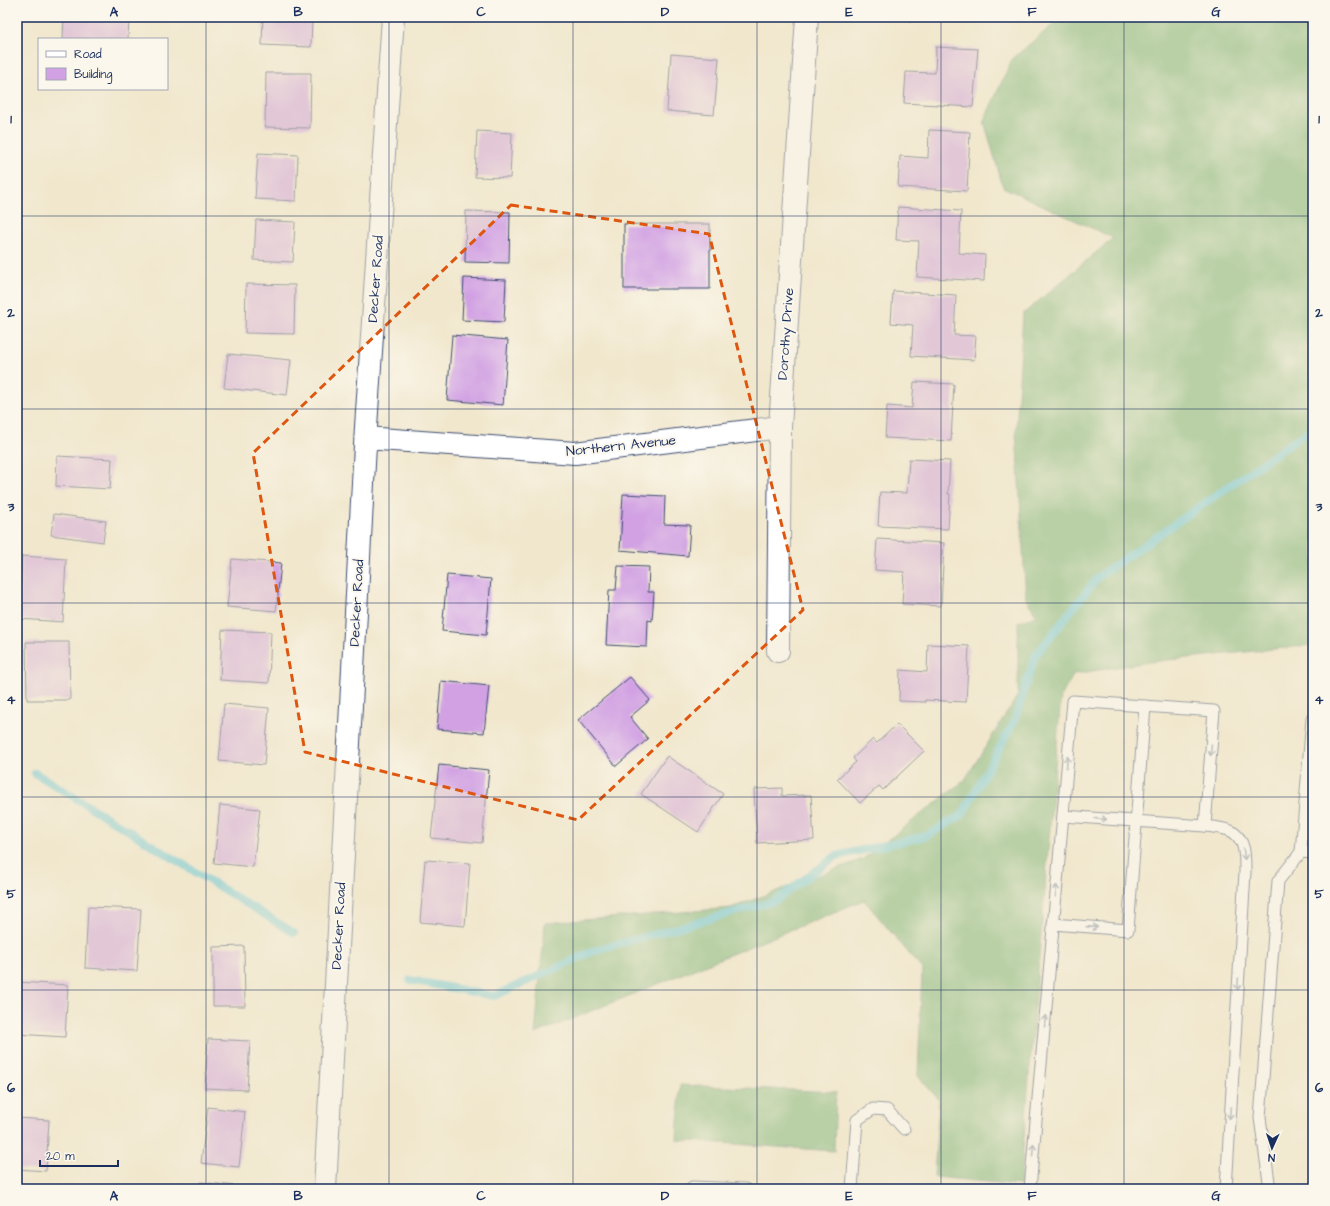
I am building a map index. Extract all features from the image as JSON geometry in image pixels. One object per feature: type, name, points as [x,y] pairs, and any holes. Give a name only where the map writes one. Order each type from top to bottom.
[{"type":"street","name":"Decker Road","points":[[325,1189],[366,438],[392,17]]},
{"type":"street","name":"Dorothy Drive","points":[[778,651],[780,427],[806,17]]},
{"type":"street","name":"Northern Avenue","points":[[366,438],[575,453],[780,427]]},
{"type":"lane","points":[[1030,1189],[1072,701],[1214,711],[1205,826]]},
{"type":"lane","points":[[1053,924],[1128,930],[1145,706]]},
{"type":"lane","points":[[1270,1189],[1260,1118],[1278,881],[1301,852],[1313,719]]},
{"type":"lane","points":[[1063,816],[1205,826],[1231,831],[1242,842],[1245,855],[1245,872],[1226,1189]]},
{"type":"lane","points":[[1301,852],[1313,853]]},
{"type":"lane","points":[[852,1189],[857,1120],[873,1109],[887,1110],[904,1129]]},
{"type":"lane","points":[[692,1189],[692,1187],[745,1189]]},
{"type":"highlighted area","points":[[511,205],[709,234],[803,610],[578,820],[305,752],[253,453]]},
{"type":"green space","points":[[1062,17],[1313,17],[1313,645],[1149,662],[1074,674],[1061,696],[1020,1185],[934,1177],[939,1100],[918,1076],[922,969],[864,900],[535,1034],[545,923],[731,908],[863,859],[964,781],[1018,695],[1018,622],[1037,616],[1026,599],[1016,432],[1023,314],[1113,238],[1003,187],[984,121],[1012,59]]},
{"type":"green space","points":[[680,1085],[836,1092],[834,1151],[677,1140]]},
{"type":"building","points":[[64,17],[129,17],[128,38],[63,38]]},
{"type":"building","points":[[263,17],[312,17],[311,47],[262,45]]},
{"type":"building","points":[[909,17],[978,17],[977,22],[934,20],[934,22],[909,21]]},
{"type":"building","points":[[936,47],[978,49],[973,107],[904,103],[906,72],[935,73]]},
{"type":"building","points":[[671,54],[719,58],[714,115],[667,111]]},
{"type":"building","points":[[266,73],[311,73],[310,128],[265,127]]},
{"type":"building","points":[[929,130],[970,132],[967,191],[898,187],[900,156],[928,158]]},
{"type":"building","points":[[477,131],[512,133],[510,178],[475,177]]},
{"type":"building","points":[[258,153],[298,155],[296,201],[255,199]]},
{"type":"building","points":[[898,207],[961,211],[959,253],[985,255],[984,281],[917,277],[919,241],[896,240]]},
{"type":"building","points":[[466,211],[510,212],[509,263],[465,262]]},
{"type":"building","points":[[256,220],[295,222],[293,262],[254,260]]},
{"type":"building","points":[[624,224],[710,224],[710,289],[624,289]]},
{"type":"building","points":[[464,278],[506,280],[504,322],[462,320]]},
{"type":"building","points":[[246,284],[295,285],[294,334],[245,333]]},
{"type":"building","points":[[893,291],[956,295],[954,335],[976,336],[974,360],[911,356],[913,325],[891,323]]},
{"type":"building","points":[[452,335],[508,340],[503,405],[447,400]]},
{"type":"building","points":[[228,354],[291,360],[287,395],[224,388]]},
{"type":"building","points":[[914,382],[954,384],[951,441],[885,438],[887,406],[912,408]]},
{"type":"building","points":[[57,456],[112,459],[110,489],[56,486]]},
{"type":"building","points":[[909,459],[950,461],[948,529],[878,526],[880,492],[907,493]]},
{"type":"building","points":[[623,494],[665,496],[664,524],[690,525],[688,556],[620,550]]},
{"type":"building","points":[[54,514],[106,521],[103,542],[51,535]]},
{"type":"building","points":[[877,539],[944,543],[941,606],[902,604],[904,572],[875,570]]},
{"type":"building","points":[[22,556],[66,559],[63,622],[19,619]]},
{"type":"building","points":[[232,559],[281,563],[276,611],[227,607]]},
{"type":"building","points":[[618,566],[649,567],[648,592],[654,592],[652,621],[648,620],[647,647],[606,645],[609,590],[616,590]]},
{"type":"building","points":[[447,575],[491,579],[486,635],[442,631]]},
{"type":"building","points":[[222,630],[271,632],[269,683],[220,680]]},
{"type":"building","points":[[26,642],[69,642],[70,700],[27,700]]},
{"type":"building","points":[[928,644],[969,646],[966,702],[925,700],[925,702],[899,701],[900,670],[927,672]]},
{"type":"building","points":[[630,677],[650,700],[630,717],[648,739],[616,766],[578,720]]},
{"type":"building","points":[[441,681],[489,686],[484,733],[437,729]]},
{"type":"building","points":[[224,704],[269,708],[264,765],[219,761]]},
{"type":"building","points":[[897,724],[924,751],[883,790],[879,786],[860,803],[837,779],[856,762],[853,758],[873,739],[877,743]]},
{"type":"building","points":[[667,756],[723,794],[698,832],[641,794]]},
{"type":"building","points":[[439,765],[489,770],[482,843],[431,838]]},
{"type":"building","points":[[782,788],[782,796],[811,795],[814,840],[757,843],[754,789]]},
{"type":"building","points":[[220,805],[260,809],[253,867],[214,863]]},
{"type":"building","points":[[425,860],[470,863],[465,926],[420,922]]},
{"type":"building","points":[[88,907],[141,909],[137,971],[85,968]]},
{"type":"building","points":[[244,946],[245,1006],[213,1006],[213,947]]},
{"type":"building","points":[[17,982],[68,985],[65,1037],[17,1034]]},
{"type":"building","points":[[208,1039],[250,1041],[247,1090],[205,1088]]},
{"type":"building","points":[[208,1107],[245,1112],[239,1167],[201,1163]]},
{"type":"building","points":[[17,1118],[49,1120],[46,1171],[17,1169]]},
{"type":"building","points":[[200,1182],[237,1186],[237,1189],[200,1189]]},
{"type":"waterway","points":[[410,980],[494,996],[596,950],[775,901],[836,856],[926,836],[962,815],[1014,722],[1035,656],[1098,577],[1313,428]]},
{"type":"waterway","points":[[35,773],[294,933]]}]
